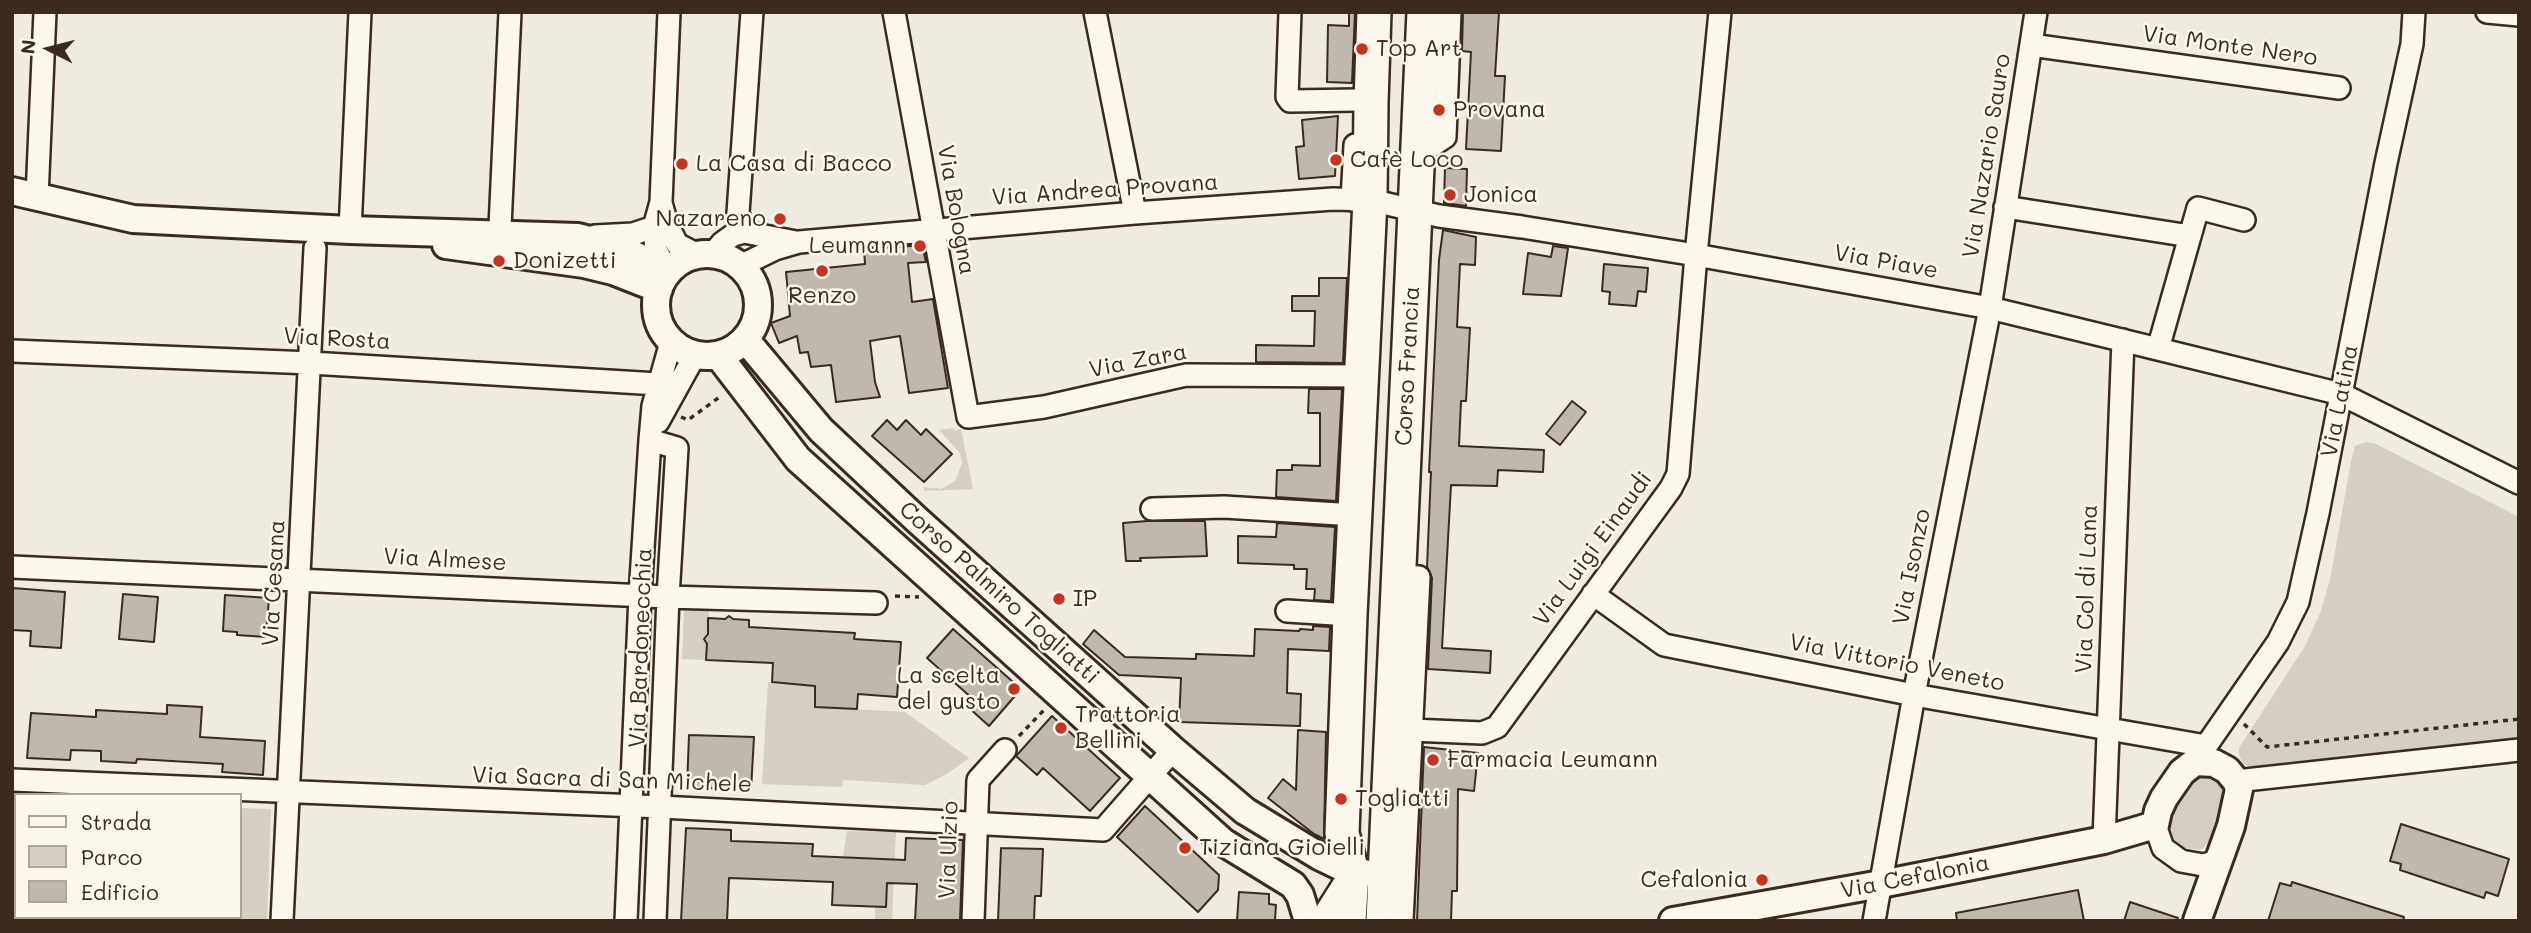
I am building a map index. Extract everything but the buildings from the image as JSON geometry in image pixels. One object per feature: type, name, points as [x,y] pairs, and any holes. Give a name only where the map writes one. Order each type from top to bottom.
[{"type":"main road","name":"Corso Francia","points":[[1349,921],[1352,872],[1342,833],[1362,376],[1361,200],[1364,101],[1374,12]]},
{"type":"main road","name":"Corso Francia","points":[[1383,921],[1424,12]]},
{"type":"street","points":[[45,12],[25,194],[133,219],[351,230],[499,243],[627,275],[663,280]]},
{"type":"street","points":[[351,230],[360,12]]},
{"type":"street","points":[[499,243],[510,12]]},
{"type":"street","points":[[661,202],[667,224],[677,244],[706,255],[727,258],[740,266],[755,287],[758,299],[755,322],[745,339],[735,348],[706,355],[671,342],[660,326],[657,315],[663,280],[654,227],[661,202],[669,12]]},
{"type":"street","points":[[663,280],[681,261],[706,255],[733,235],[744,232],[738,212],[752,12]]},
{"type":"street","name":"Via Bologna","points":[[894,12],[968,417]]},
{"type":"street","points":[[1095,12],[1135,213]]},
{"type":"street","points":[[1290,12],[1287,97],[1290,101],[1364,101]]},
{"type":"street","points":[[1418,155],[1445,137],[1450,12]]},
{"type":"street","name":"Via Luigi Einaudi","points":[[1411,730],[1482,733],[1497,727],[1671,488],[1678,474],[1720,12]]},
{"type":"street","name":"Via Nazario Sauro","points":[[1990,307],[2036,12]]},
{"type":"street","name":"Via Latina","points":[[2201,754],[2278,642],[2298,602],[2385,163],[2412,44],[2414,12]]},
{"type":"street","points":[[2487,12],[2519,15]]},
{"type":"street","name":"Via Monte Nero","points":[[2031,45],[2339,88]]},
{"type":"street","name":"Via Andrea Provana","points":[[740,266],[775,249],[799,242],[1135,213],[1334,199],[1361,200],[1415,211]]},
{"type":"street","points":[[2005,208],[2190,236]]},
{"type":"street","points":[[2158,349],[2198,208],[2245,220]]},
{"type":"street","name":"Via Piave","points":[[1415,211],[1696,255],[1990,307],[2341,394],[2519,483]]},
{"type":"street","points":[[499,243],[633,234],[654,227]]},
{"type":"street","name":"Via Andrea Provana","points":[[744,232],[799,242]]},
{"type":"street","points":[[579,237],[621,248],[663,280]]},
{"type":"street","name":"Via Cesana","points":[[282,921],[315,248]]},
{"type":"street","name":"Via Isonzo","points":[[1874,921],[1914,695],[1990,307]]},
{"type":"street","name":"Corso Palmiro Togliatti","points":[[745,339],[821,430],[1173,750],[1245,811],[1311,852],[1352,872],[1385,875]]},
{"type":"street","name":"Via Col di Lana","points":[[2104,840],[2123,340]]},
{"type":"street","name":"Via Bardonecchia","points":[[626,921],[640,595],[650,440],[653,406],[671,342]]},
{"type":"street","name":"Via Rosta","points":[[12,351],[311,363],[658,384]]},
{"type":"street","name":"Corso Palmiro Togliatti","points":[[706,355],[738,382],[798,459],[1058,695],[1223,842],[1293,885],[1300,895],[1308,921]]},
{"type":"street","name":"Via Bardonecchia","points":[[650,440],[663,410],[706,355]]},
{"type":"street","name":"Via Zara","points":[[968,417],[1044,407],[1186,375],[1362,376]]},
{"type":"street","name":"Via Bardonecchia","points":[[650,440],[677,448],[667,597],[655,921]]},
{"type":"street","points":[[1152,509],[1224,508],[1355,515]]},
{"type":"street","name":"Via Almese","points":[[12,567],[667,597],[876,603]]},
{"type":"street","points":[[1399,576],[1419,577],[1402,921]]},
{"type":"street","name":"Via Vittorio Veneto","points":[[1593,594],[1664,645],[1914,695],[2107,729],[2201,754]]},
{"type":"street","points":[[1287,611],[1350,615]]},
{"type":"street","name":"Via Ulzio","points":[[973,921],[978,780],[1005,750]]},
{"type":"street","name":"Via Sacra di San Michele","points":[[12,780],[661,807],[1103,830],[1173,750]]},
{"type":"street","points":[[2236,781],[2519,750]]},
{"type":"street","points":[[2197,921],[2219,858],[2238,802],[2239,789],[2227,770],[2201,754],[2182,772],[2164,798],[2155,825],[2163,848],[2181,861],[2203,864],[2219,858]]},
{"type":"street","name":"Via Cefalonia","points":[[1673,921],[2104,840],[2155,825]]},
{"type":"street","points":[[1320,921],[1352,872]]},
{"type":"path","points":[[663,410],[688,420],[738,382]]},
{"type":"path","points":[[876,603],[882,595],[918,598],[933,582]]},
{"type":"path","points":[[1005,750],[1058,695]]},
{"type":"path","points":[[2231,711],[2267,747],[2519,719]]},
{"type":"green space","points":[[961,429],[973,489],[924,491],[924,487],[941,489],[955,481],[962,463],[960,453],[939,430]]},
{"type":"green space","points":[[2366,442],[2376,444],[2519,517],[2519,738],[2251,767],[2244,764],[2239,756],[2239,748],[2305,646],[2320,613],[2330,580],[2355,446]]},
{"type":"green space","points":[[684,609],[709,610],[708,634],[704,639],[707,644],[706,660],[682,659]]},
{"type":"green space","points":[[768,682],[816,685],[815,707],[905,712],[969,758],[947,774],[925,785],[843,780],[842,787],[762,784]]},
{"type":"green space","points":[[2204,774],[2218,778],[2226,789],[2216,835],[2201,850],[2183,848],[2170,839],[2167,826],[2169,816],[2185,787]]},
{"type":"green space","points":[[12,798],[14,919],[242,919],[242,808],[271,809],[267,921],[12,921]]},
{"type":"green space","points":[[847,831],[896,832],[892,921],[875,921],[875,907],[886,907],[843,857]]},
{"type":"place","name":"Top Art","points":[[1362,49]]},
{"type":"place","name":"Provana","points":[[1439,110]]},
{"type":"place","name":"Cafè Loco","points":[[1336,160]]},
{"type":"place","name":"La Casa di Bacco","points":[[682,164]]},
{"type":"place","name":"Jonica","points":[[1450,195]]},
{"type":"place","name":"Nazareno","points":[[780,219]]},
{"type":"place","name":"Leumann","points":[[920,246]]},
{"type":"place","name":"Donizetti","points":[[499,261]]},
{"type":"place","name":"Renzo","points":[[822,271]]},
{"type":"place","name":"IP","points":[[1059,599]]},
{"type":"place","name":"La scelta del gusto","points":[[1014,689]]},
{"type":"place","name":"Trattoria Bellini","points":[[1061,728]]},
{"type":"place","name":"Farmacia Leumann","points":[[1433,760]]},
{"type":"place","name":"Togliatti","points":[[1341,799]]},
{"type":"place","name":"Tiziana Gioielli","points":[[1185,848]]},
{"type":"place","name":"Cefalonia","points":[[1762,880]]}]
